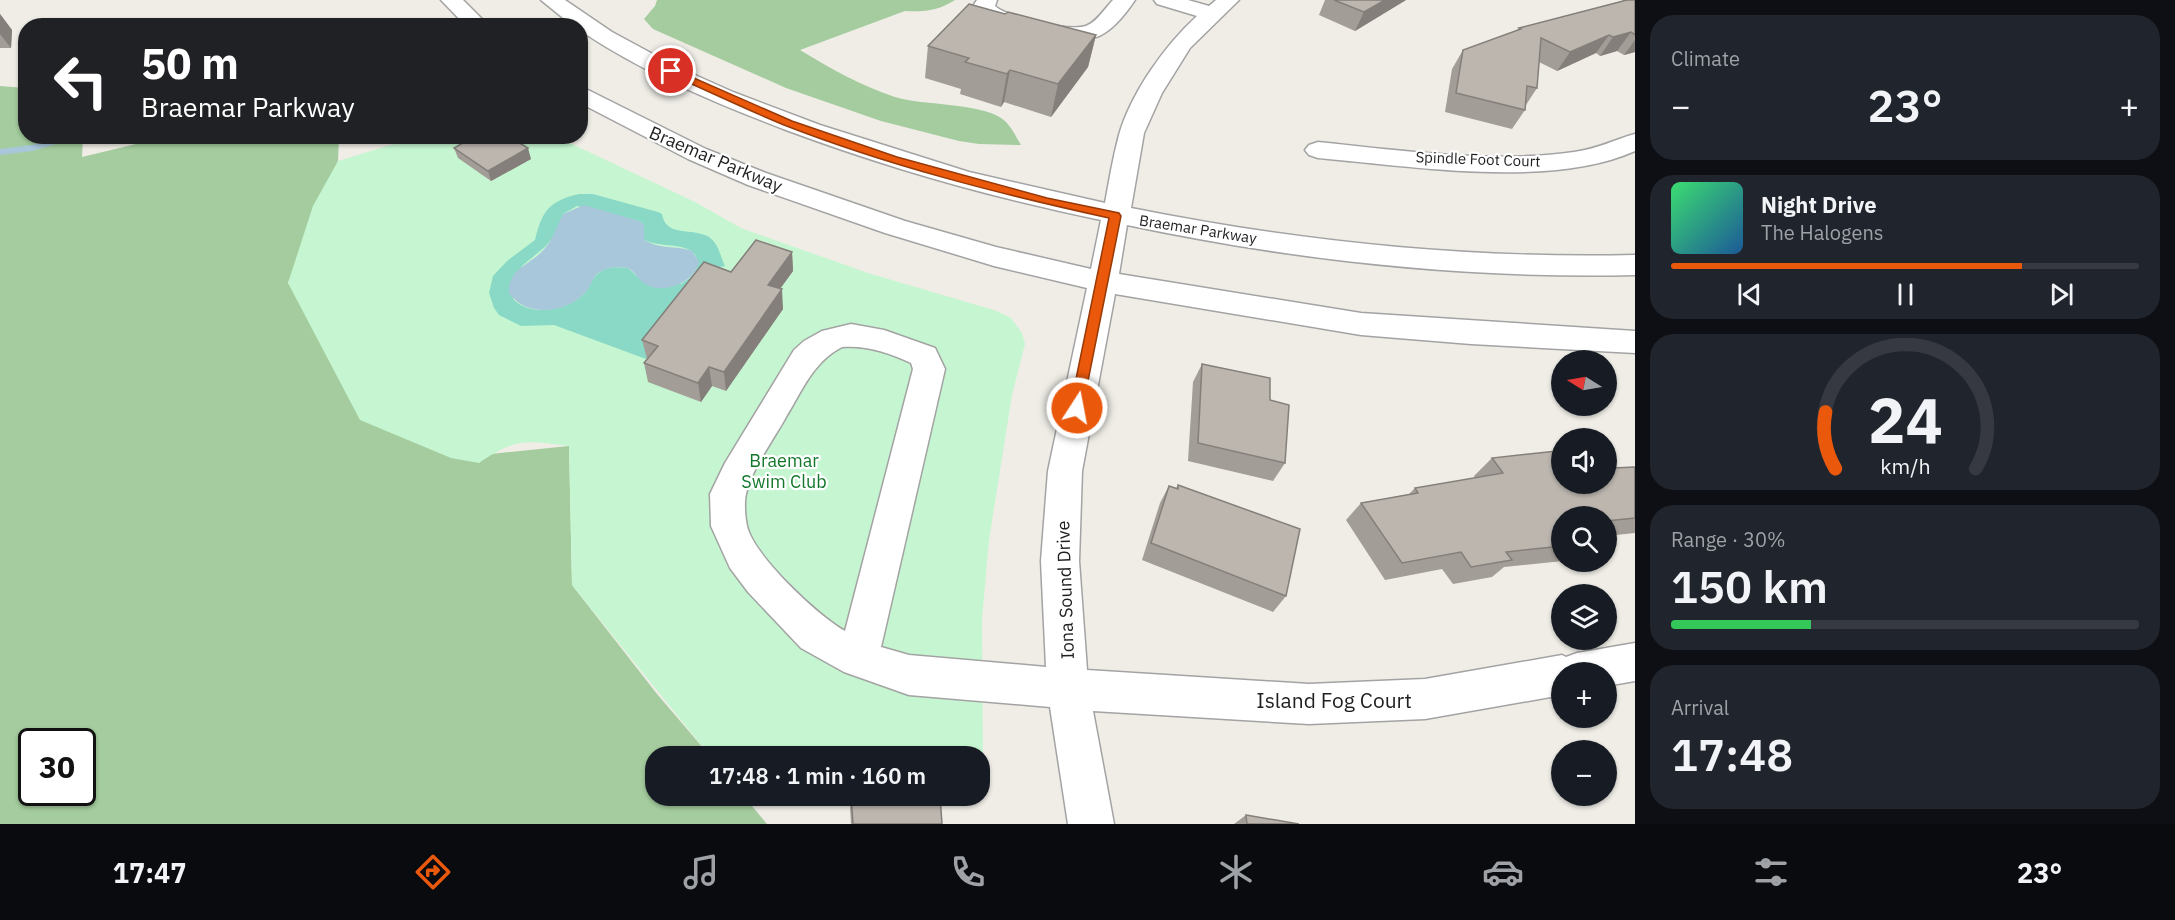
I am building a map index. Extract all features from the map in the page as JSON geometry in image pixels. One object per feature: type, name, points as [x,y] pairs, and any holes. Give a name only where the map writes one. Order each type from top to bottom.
[{"type":"street","points":[[451,0],[470,18]]},
{"type":"street","name":"Braemar Parkway","points":[[551,0],[578,18]]},
{"type":"street","points":[[987,0],[984,6],[986,11],[994,16],[1071,34],[1095,30],[1125,0]]},
{"type":"street","points":[[1164,0],[1220,7]]},
{"type":"street","name":"Iona Sound Drive","points":[[1091,824],[1068,689],[1060,561],[1065,471],[1132,133],[1150,91],[1173,54],[1220,7]]},
{"type":"street","name":"Braemar Parkway","points":[[588,25],[636,54],[706,88],[788,123],[894,159],[992,187],[1115,216],[1270,241],[1400,256],[1532,266],[1635,265]]},
{"type":"street","name":"Braemar Parkway","points":[[588,97],[697,154],[757,179],[895,227],[994,256],[1101,281],[1361,324],[1635,342]]},
{"type":"street","name":"Spindle Foot Court","points":[[1318,150],[1445,160],[1564,161],[1605,155],[1635,142]]},
{"type":"street","name":"Island Fog Court","points":[[858,659],[929,369],[924,356],[910,348],[860,335],[845,334],[816,347],[806,358],[742,463],[728,494],[729,526],[743,556],[787,608],[815,635],[858,659],[909,675],[1068,689],[1309,704],[1425,699],[1551,677]]},
{"type":"street","points":[[1617,665],[1635,662]]},
{"type":"green space","points":[[657,0],[955,0],[931,10],[905,11],[800,50],[834,70],[882,93],[907,100],[970,108],[997,116],[1008,124],[1021,145],[959,141],[881,121],[786,88],[653,29],[644,19]]},
{"type":"green space","points":[[0,86],[18,87],[18,144],[83,144],[82,157],[136,144],[339,144],[338,161],[288,283],[451,458],[569,446],[572,585],[657,694],[701,746],[645,746],[645,806],[752,806],[767,824],[0,824]]},
{"type":"green space","name":"Braemar Swim Club","points":[[394,144],[572,144],[695,202],[741,228],[868,273],[997,311],[1011,318],[1022,333],[1025,344],[1012,395],[989,540],[982,620],[983,746],[702,746],[572,585],[569,446],[522,443],[503,449],[479,463],[451,458],[360,420],[288,283],[313,206],[338,161]]},
{"type":"green space","points":[[593,194],[658,212],[674,229],[702,234],[709,237],[717,247],[725,266],[710,269],[707,282],[646,359],[554,325],[521,326],[499,315],[494,308],[489,293],[493,276],[507,261],[535,240],[548,209],[560,200]],"holes":[[[577,206],[639,221],[644,225],[644,239],[690,250],[697,262],[693,275],[681,284],[640,279],[628,268],[617,267],[597,274],[583,295],[576,301],[558,308],[538,310],[520,305],[513,299],[522,266],[546,246],[559,229],[563,214]]]},
{"type":"water","points":[[584,205],[639,221],[644,225],[644,239],[649,242],[692,251],[699,262],[696,269],[685,281],[660,288],[645,284],[628,268],[610,268],[597,274],[584,294],[566,306],[556,309],[534,309],[516,301],[509,293],[512,277],[546,247],[563,214]]},
{"type":"building","points":[[1334,0],[1385,0],[1364,12]]},
{"type":"building","points":[[1627,0],[1635,0],[1635,35],[1631,32],[1613,37],[1609,35],[1570,52],[1541,38],[1537,88],[1527,86],[1525,110],[1456,93],[1463,50],[1521,29],[1519,28]]},
{"type":"building","points":[[969,4],[1096,35],[1058,84],[1010,70],[1007,74],[965,62],[969,58],[928,46]]},
{"type":"building","points":[[461,144],[521,144],[528,148],[488,171],[454,148]]},
{"type":"building","points":[[756,240],[792,252],[768,285],[782,289],[724,372],[709,367],[698,383],[644,363],[658,346],[642,340],[704,262],[731,272]]},
{"type":"building","points":[[1202,364],[1270,378],[1270,400],[1289,405],[1285,463],[1198,443]]},
{"type":"building","points":[[1551,452],[1551,494],[1617,494],[1617,468],[1635,467],[1635,518],[1617,520],[1617,506],[1551,506],[1551,547],[1506,552],[1512,560],[1471,567],[1461,552],[1402,563],[1361,503],[1418,493],[1415,488],[1503,473],[1492,458]]},
{"type":"building","points":[[1178,485],[1300,529],[1286,596],[1151,543],[1169,486],[1178,489]]},
{"type":"building","points":[[852,806],[941,806],[942,824],[853,824]]},
{"type":"building","points":[[1246,815],[1299,824],[1247,824]]},
{"type":"waterway","points":[[0,152],[48,144]]},
{"type":"route","points":[[671,71],[788,123],[894,159],[1046,201],[1115,216],[1077,408]]}]
